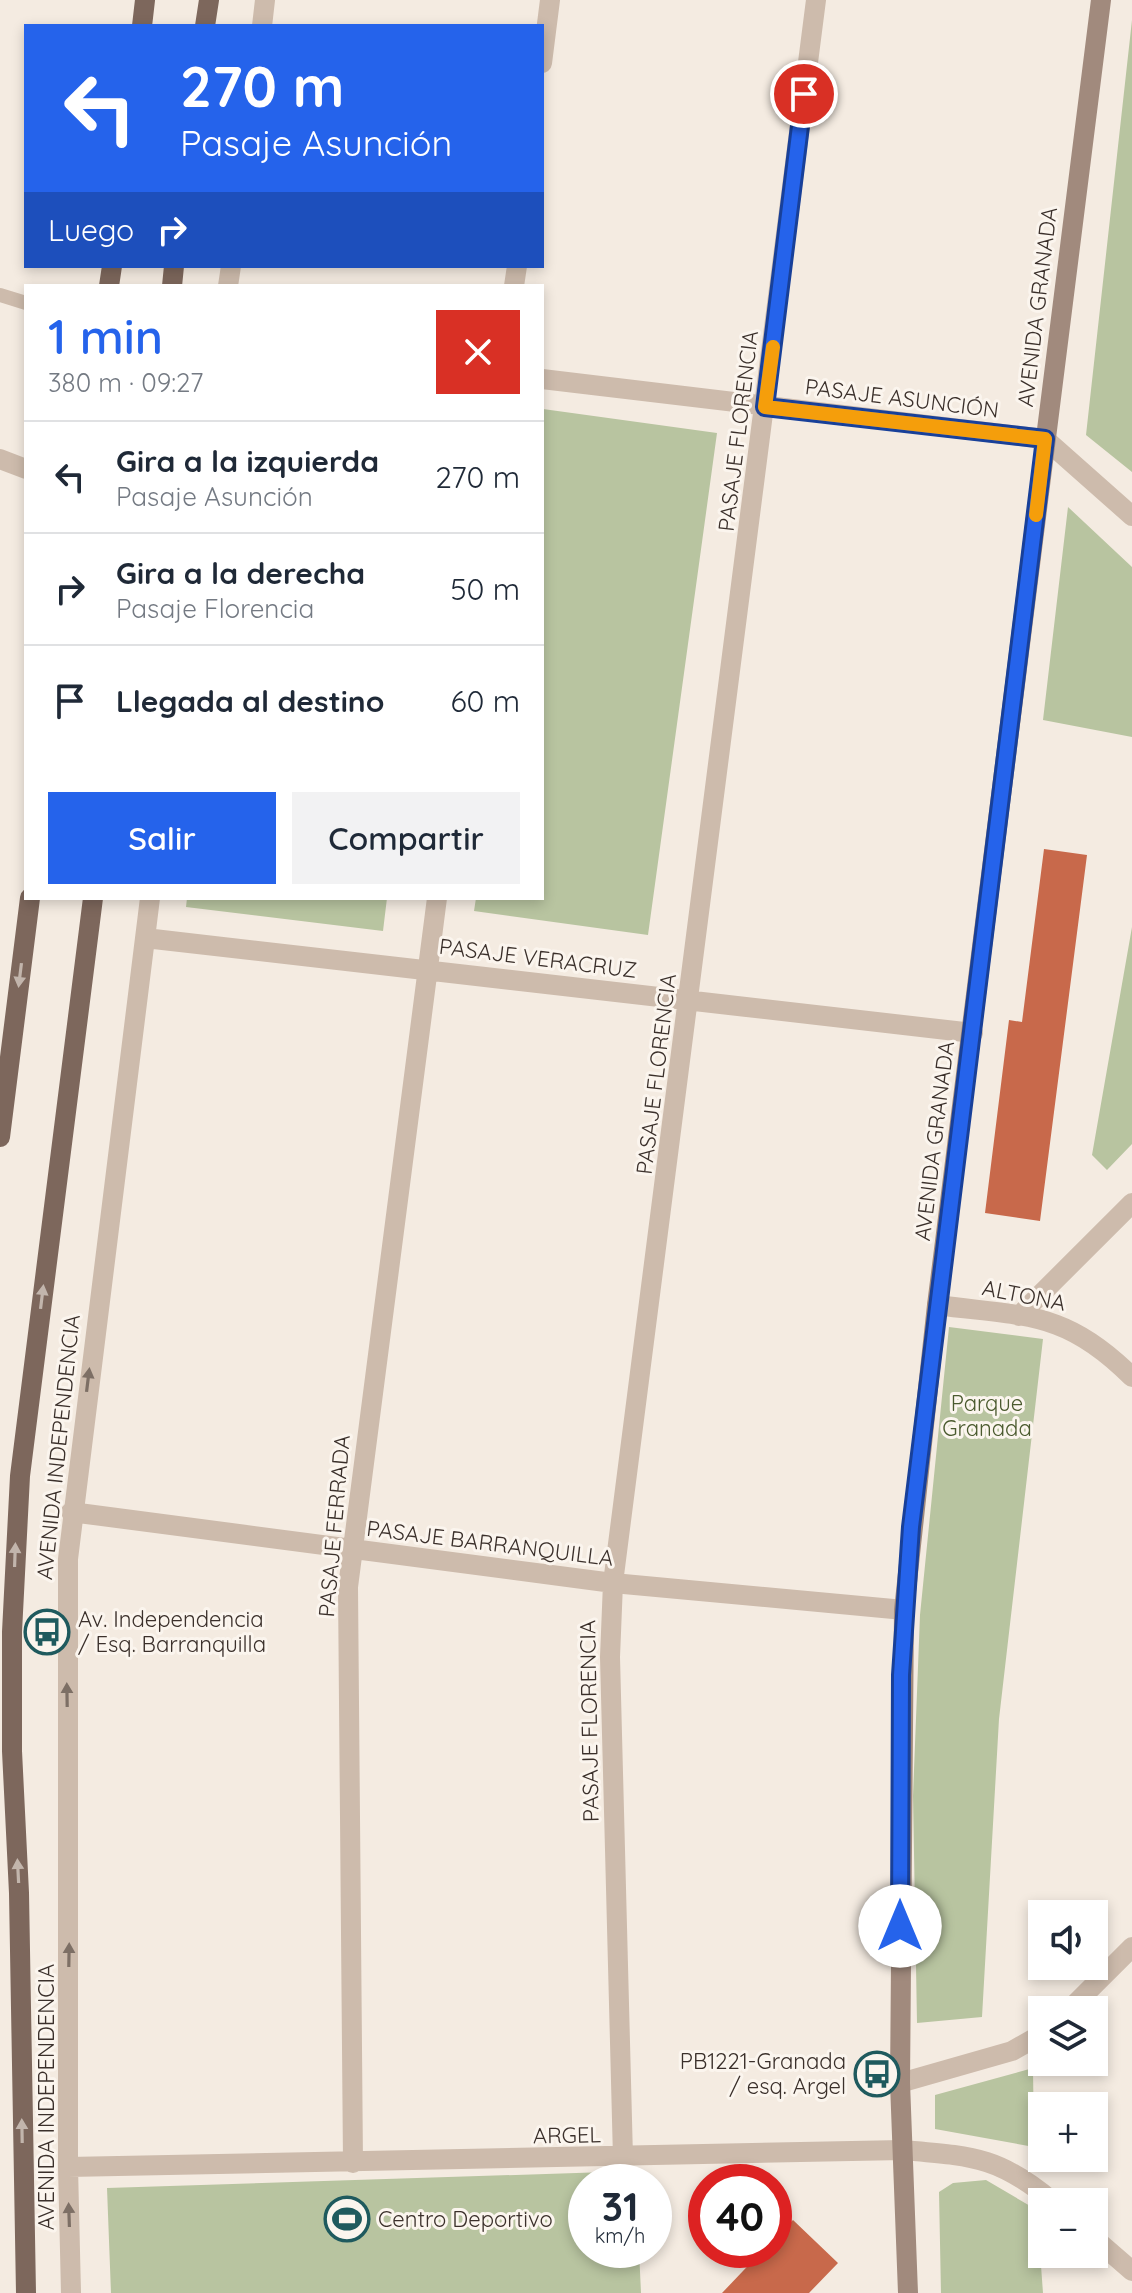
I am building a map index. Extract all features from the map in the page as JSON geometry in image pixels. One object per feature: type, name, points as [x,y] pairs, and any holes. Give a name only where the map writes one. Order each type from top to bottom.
[{"type":"main road","points":[[142,24],[145,0]]},
{"type":"main road","points":[[205,24],[209,0]]},
{"type":"main road","points":[[0,1137],[30,900]]},
{"type":"main road","name":"AVENIDA INDEPENDENCIA","points":[[26,2293],[19,1893],[12,1751],[15,1547],[20,1476],[93,900]]},
{"type":"street","points":[[262,24],[265,0]]},
{"type":"street","points":[[544,47],[550,0]]},
{"type":"street","name":"PASAJE FLORENCIA","points":[[623,2158],[610,1657],[613,1583],[816,0]]},
{"type":"street","name":"AVENIDA GRANADA","points":[[908,2293],[900,2083],[904,1610],[937,1305],[1101,0]]},
{"type":"street","name":"PASAJE ASUNCIÓN","points":[[544,379],[1045,439]]},
{"type":"street","points":[[1045,439],[1132,516]]},
{"type":"street","points":[[0,459],[24,468]]},
{"type":"street","name":"AVENIDA INDEPENDENCIA","points":[[71,2293],[66,1622],[71,1512],[150,900]]},
{"type":"street","name":"PASAJE FERRADA","points":[[353,2163],[348,1587],[437,900]]},
{"type":"street","name":"PASAJE VERACRUZ","points":[[145,938],[973,1033]]},
{"type":"street","points":[[1019,1316],[1132,1203]]},
{"type":"street","name":"ALTONA","points":[[937,1305],[1019,1316],[1068,1327],[1106,1351],[1132,1377]]},
{"type":"street","name":"PASAJE BARRANQUILLA","points":[[71,1512],[613,1583],[904,1610]]},
{"type":"street","points":[[1083,1996],[1132,1947]]},
{"type":"street","points":[[900,2083],[1012,2051],[1028,2042]]},
{"type":"street","name":"ARGEL","points":[[68,2167],[903,2150],[988,2159],[1035,2188]]},
{"type":"street","points":[[1108,2250],[1132,2271]]},
{"type":"lane","points":[[0,295],[24,302]]},
{"type":"green space","points":[[1132,20],[1132,472],[1086,435]]},
{"type":"green space","points":[[544,409],[717,433],[648,935],[474,911],[476,900],[544,900]]},
{"type":"green space","points":[[1068,507],[1132,567],[1132,737],[1043,720]]},
{"type":"green space","points":[[187,900],[387,900],[383,931],[186,907]]},
{"type":"green space","points":[[1132,927],[1132,1144],[1107,1170],[1092,1155]]},
{"type":"green space","name":"Parque Granada","points":[[949,1327],[1043,1339],[999,1719],[982,2017],[917,2023],[913,1796],[920,1615]]},
{"type":"green space","points":[[1028,2069],[1028,2076],[1033,2076],[1033,2092],[1028,2092],[1028,2146],[935,2129],[935,2095]]},
{"type":"green space","name":"Centro Deportivo","points":[[568,2173],[568,2268],[640,2268],[641,2293],[111,2293],[107,2188]]},
{"type":"green space","points":[[986,2180],[1028,2205],[1028,2268],[1041,2268],[1043,2293],[941,2293],[939,2192],[953,2183]]},
{"type":"building","points":[[1044,849],[1087,855],[1040,1221],[985,1213],[1009,1020],[1022,1022]]},
{"type":"building","points":[[792,2221],[838,2263],[809,2293],[722,2293],[746,2268],[792,2268]]},
{"type":"slow traffic","points":[[773,347],[765,407],[1045,439],[1036,515]]},
{"type":"place","name":"Av. Independencia / Esq. Barranquilla","points":[[47,1632]]},
{"type":"place","name":"PB1221-Granada / esq. Argel","points":[[877,2074]]},
{"type":"place","name":"Centro Deportivo","points":[[347,2219]]},
{"type":"route","points":[[804,94],[765,407],[1045,439],[911,1527],[901,1675],[900,1926]]}]
